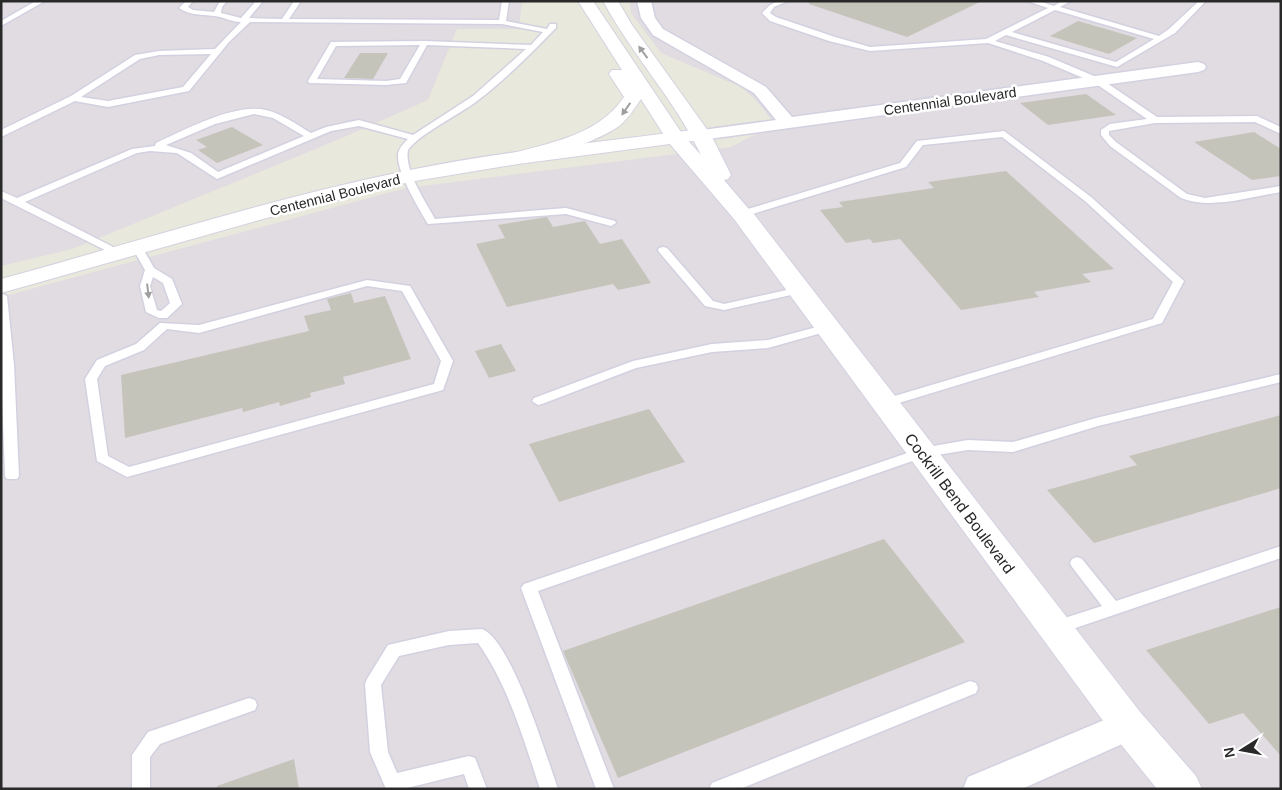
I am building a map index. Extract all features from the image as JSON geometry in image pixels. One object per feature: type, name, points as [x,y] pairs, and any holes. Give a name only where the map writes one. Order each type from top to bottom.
[{"type":"main road","points":[[610,1],[624,26],[701,135],[742,214]]},
{"type":"main road","points":[[586,3],[676,138],[742,214]]},
{"type":"main road","points":[[513,159],[602,130],[618,119],[629,106],[633,97],[591,30],[586,3]]},
{"type":"main road","name":"Centennial Boulevard","points":[[1,286],[128,252],[250,215],[409,176],[513,159],[701,135]]},
{"type":"main road","name":"Cockrill Bend Boulevard","points":[[742,214],[1128,725],[1182,789]]},
{"type":"street","points":[[644,1],[648,18],[658,32],[760,90],[787,123]]},
{"type":"street","name":"Centennial Boulevard","points":[[701,135],[1198,67]]},
{"type":"street","points":[[981,789],[1128,725]]},
{"type":"lane","points":[[1,24],[42,1]]},
{"type":"lane","points":[[190,1],[183,8],[192,12],[217,14],[234,20],[502,22],[551,28],[502,78],[453,115],[409,142],[403,149],[402,157],[409,176],[432,222],[566,211],[611,223]]},
{"type":"lane","points":[[217,14],[219,6],[224,1]]},
{"type":"lane","points":[[74,98],[108,104],[186,88],[218,52],[226,40],[246,20],[260,1]]},
{"type":"lane","points":[[284,21],[298,1]]},
{"type":"lane","points":[[502,22],[506,1]]},
{"type":"lane","points":[[785,1],[772,6],[766,10],[766,13],[774,19],[855,46],[889,49],[988,41],[1098,80],[1155,120]]},
{"type":"lane","points":[[1030,1],[1160,38]]},
{"type":"lane","points":[[988,41],[1068,1]]},
{"type":"lane","points":[[1117,66],[1172,31],[1190,12],[1204,1]]},
{"type":"lane","points":[[1005,32],[1117,66],[1134,76]]},
{"type":"lane","points":[[425,43],[403,80],[386,83],[312,81],[334,44],[425,43],[534,47]]},
{"type":"lane","points":[[1,134],[74,98],[138,57],[159,53],[218,52]]},
{"type":"lane","points":[[154,148],[230,116],[255,112],[269,114],[312,137]]},
{"type":"lane","points":[[1281,131],[1257,119],[1155,120],[1110,127],[1105,130],[1105,135],[1113,144],[1187,198],[1205,201],[1281,189]]},
{"type":"lane","points":[[17,202],[135,151],[154,148],[174,148],[187,152],[217,176],[329,129],[359,123],[380,127],[415,138]]},
{"type":"lane","points":[[742,214],[903,165],[920,143],[1004,134],[1088,199],[1179,281],[1158,321],[885,403]]},
{"type":"lane","points":[[1,194],[128,252],[150,270],[168,280],[176,304],[164,320],[140,346],[101,363],[91,379],[102,458],[127,472],[440,387],[447,361],[406,288],[367,283],[199,329],[164,320],[152,312],[146,286],[150,270]]},
{"type":"lane","points":[[662,250],[709,304],[724,307],[800,290]]},
{"type":"lane","points":[[1,296],[6,453],[12,476]]},
{"type":"lane","points":[[538,401],[633,365],[712,348],[768,344],[828,328]]},
{"type":"lane","points":[[605,789],[529,588],[922,453],[968,445],[1013,447],[1096,422],[1281,378]]},
{"type":"lane","points":[[1055,628],[1281,552]]},
{"type":"lane","points":[[1077,563],[1113,609]]},
{"type":"lane","points":[[478,789],[469,764],[392,783],[379,752],[373,684],[394,650],[449,638],[482,636],[495,652],[507,674],[549,789]]},
{"type":"lane","points":[[718,789],[970,688]]},
{"type":"lane","points":[[141,789],[141,755],[154,738],[249,705]]},
{"type":"shaded area","points":[[1,1],[522,1],[519,29],[457,29],[428,100],[335,141],[72,249],[1,266]]},
{"type":"shaded area","points":[[630,1],[1281,1],[1281,789],[1,789],[1,297],[406,188],[731,147],[762,131],[778,128],[755,99],[741,87],[661,53],[631,13]]},
{"type":"building","points":[[809,1],[982,1],[907,37],[809,4]]},
{"type":"building","points":[[1078,21],[1137,38],[1109,54],[1050,36]]},
{"type":"building","points":[[360,53],[388,53],[373,79],[344,78]]},
{"type":"building","points":[[1086,94],[1116,115],[1048,125],[1020,103]]},
{"type":"building","points":[[232,127],[263,145],[217,163],[198,150],[207,147],[196,140]]},
{"type":"building","points":[[1254,132],[1281,149],[1281,176],[1252,180],[1194,142]]},
{"type":"building","points":[[1006,171],[1114,269],[1082,274],[1091,282],[1034,292],[1039,297],[961,310],[900,239],[873,243],[870,239],[846,243],[820,210],[843,207],[839,202],[934,188],[928,182]]},
{"type":"building","points":[[547,217],[553,227],[585,221],[600,244],[622,239],[651,283],[618,290],[613,284],[507,307],[476,244],[505,238],[498,225]]},
{"type":"building","points":[[351,293],[354,303],[385,296],[411,359],[343,377],[345,384],[310,393],[311,397],[280,406],[279,402],[243,412],[242,408],[125,438],[121,375],[309,331],[304,316],[331,310],[327,299]]},
{"type":"building","points":[[501,344],[516,371],[489,378],[475,351]]},
{"type":"building","points":[[649,409],[685,462],[559,502],[529,444]]},
{"type":"building","points":[[1281,415],[1281,488],[1094,543],[1047,490],[1137,465],[1129,456]]},
{"type":"building","points":[[884,539],[965,642],[618,778],[563,651]]},
{"type":"building","points":[[1281,607],[1281,756],[1243,713],[1209,724],[1146,650]]},
{"type":"building","points":[[294,759],[299,789],[217,789],[217,786]]}]
